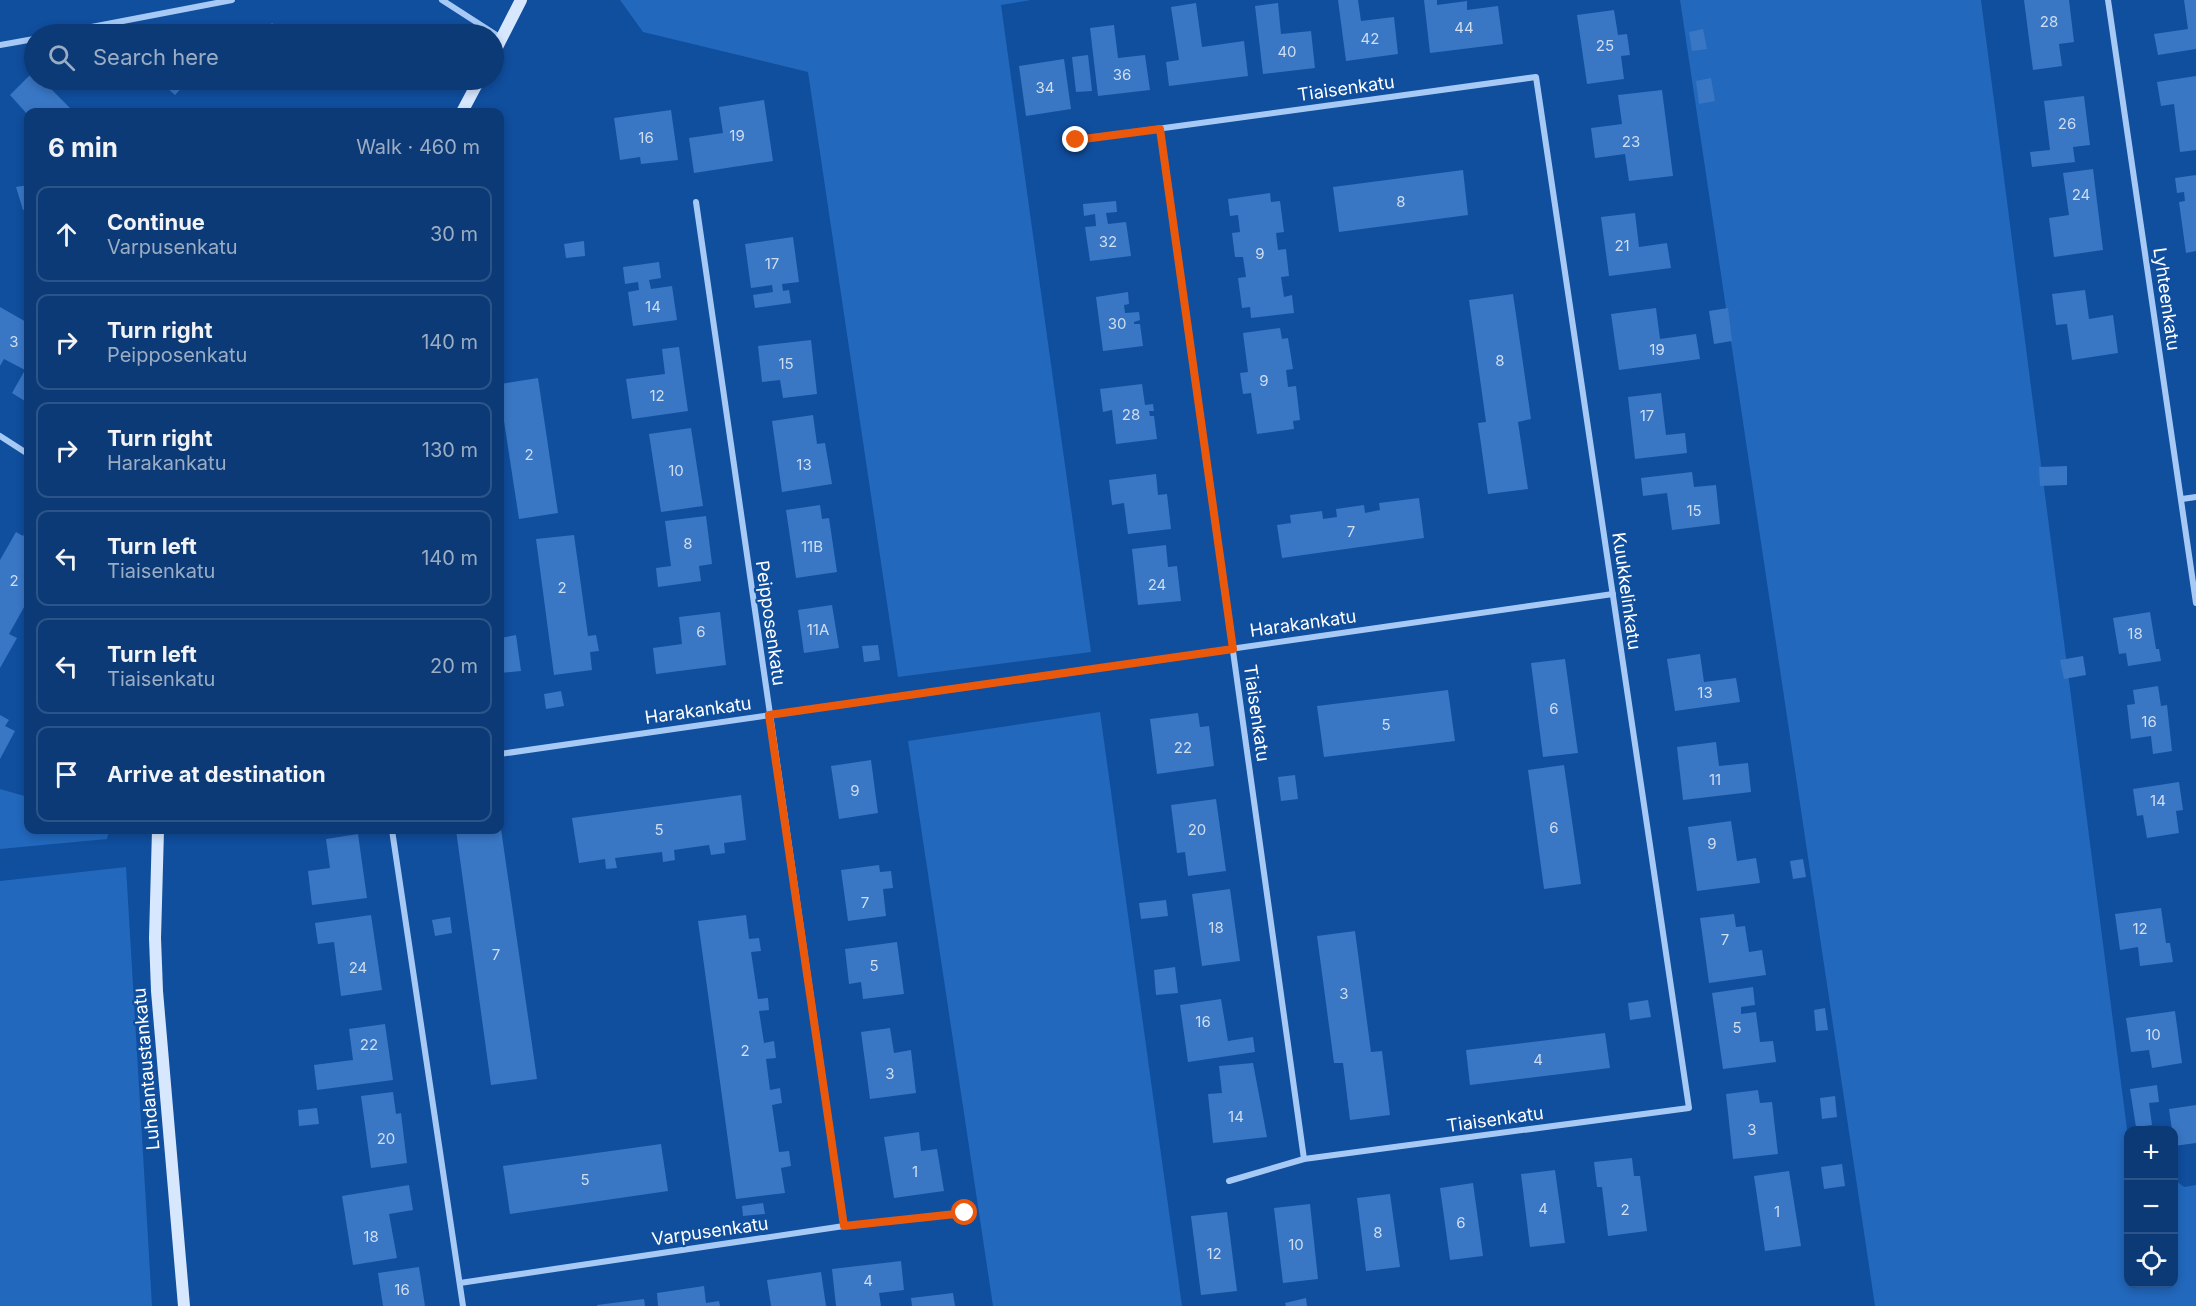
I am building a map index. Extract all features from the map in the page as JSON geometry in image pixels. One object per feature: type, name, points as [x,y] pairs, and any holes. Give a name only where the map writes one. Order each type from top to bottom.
[{"type":"street","points":[[107,24],[232,0]]},
{"type":"street","points":[[442,0],[479,24]]},
{"type":"street","points":[[504,32],[521,0]]},
{"type":"street","name":"Lyhteenkatu","points":[[2108,0],[2196,603]]},
{"type":"street","points":[[0,45],[24,41]]},
{"type":"street","name":"Tiaisenkatu","points":[[1076,140],[1536,77]]},
{"type":"street","name":"Kuukkelinkatu","points":[[1536,77],[1689,1108]]},
{"type":"street","points":[[464,108],[474,90]]},
{"type":"street","name":"Tiaisenkatu","points":[[1160,129],[1304,1159]]},
{"type":"street","name":"Peipposenkatu","points":[[696,202],[844,1226]]},
{"type":"street","points":[[0,436],[24,451]]},
{"type":"street","points":[[2181,499],[2196,497]]},
{"type":"street","name":"Harakankatu","points":[[504,753],[1613,594]]},
{"type":"street","name":"Luhdantaustankatu","points":[[158,834],[155,938],[157,991],[184,1306]]},
{"type":"street","points":[[393,834],[463,1306]]},
{"type":"street","name":"Tiaisenkatu","points":[[1229,1182],[1304,1159],[1689,1108]]},
{"type":"street","name":"Varpusenkatu","points":[[460,1283],[844,1226],[965,1213]]},
{"type":"shaded area","points":[[620,0],[1031,0],[1001,5],[1091,652],[898,677],[808,72],[643,32]]},
{"type":"shaded area","points":[[1680,0],[1981,0],[2127,1126],[2124,1126],[2124,1288],[2178,1288],[2178,1182],[2184,1187],[2196,1185],[2196,1306],[1875,1306]]},
{"type":"shaded area","points":[[1100,712],[1182,1306],[993,1306],[908,741]]},
{"type":"shaded area","points":[[0,789],[24,796],[24,834],[108,834],[107,839],[0,849]]},
{"type":"shaded area","points":[[126,867],[152,1306],[0,1306],[0,881]]},
{"type":"building","points":[[1338,0],[1358,0],[1361,21],[1394,17],[1398,54],[1346,61]]},
{"type":"building","points":[[1424,0],[1437,0],[1437,5],[1467,1],[1467,10],[1498,6],[1503,44],[1430,53]]},
{"type":"building","points":[[2024,0],[2069,0],[2074,42],[2059,44],[2062,66],[2033,70]]},
{"type":"building","points":[[2184,0],[2196,0],[2196,49],[2158,55],[2154,34],[2188,29]]},
{"type":"building","points":[[1196,3],[1202,47],[1244,41],[1248,76],[1169,86],[1166,62],[1179,60],[1171,7]]},
{"type":"building","points":[[1278,3],[1281,34],[1311,31],[1315,68],[1263,74],[1255,6]]},
{"type":"building","points":[[1614,10],[1618,35],[1627,34],[1630,55],[1621,56],[1624,79],[1587,84],[1577,15]]},
{"type":"building","points":[[1114,25],[1118,58],[1145,55],[1150,90],[1098,96],[1090,28]]},
{"type":"building","points":[[1703,29],[1707,49],[1692,51],[1689,32]]},
{"type":"building","points":[[1088,55],[1092,91],[1076,92],[1072,57]]},
{"type":"building","points":[[1064,59],[1071,109],[1026,116],[1019,66]]},
{"type":"building","points":[[2196,76],[2196,150],[2180,152],[2174,104],[2161,106],[2157,82]]},
{"type":"building","points":[[1711,78],[1715,101],[1699,104],[1696,81]]},
{"type":"building","points":[[24,81],[24,90],[52,90],[70,108],[24,108],[24,111],[10,95]]},
{"type":"building","points":[[169,90],[180,90],[175,95]]},
{"type":"building","points":[[1662,90],[1673,176],[1629,181],[1625,154],[1595,158],[1591,128],[1622,124],[1618,95]]},
{"type":"building","points":[[2084,96],[2090,145],[2073,147],[2075,162],[2032,167],[2030,152],[2050,150],[2044,101]]},
{"type":"building","points":[[764,100],[773,161],[694,173],[689,138],[723,133],[719,107]]},
{"type":"building","points":[[671,110],[678,160],[641,164],[640,157],[620,160],[614,118]]},
{"type":"building","points":[[2093,169],[2103,250],[2054,257],[2049,218],[2069,215],[2063,173]]},
{"type":"building","points":[[1463,170],[1468,215],[1339,232],[1333,187]]},
{"type":"building","points":[[2196,175],[2196,251],[2186,253],[2179,202],[2185,201],[2184,192],[2177,193],[2175,178]]},
{"type":"building","points":[[24,186],[23,210],[16,187]]},
{"type":"building","points":[[1270,193],[1271,202],[1280,201],[1284,232],[1276,233],[1278,250],[1286,249],[1289,276],[1281,277],[1284,297],[1292,295],[1294,313],[1251,318],[1250,307],[1242,308],[1238,278],[1246,277],[1243,257],[1235,257],[1232,233],[1240,232],[1238,215],[1230,216],[1228,199]]},
{"type":"building","points":[[1116,201],[1117,212],[1106,213],[1108,224],[1126,222],[1131,256],[1090,261],[1085,227],[1096,226],[1095,214],[1084,216],[1083,204]]},
{"type":"building","points":[[1635,213],[1639,247],[1667,243],[1671,268],[1609,276],[1601,217]]},
{"type":"building","points":[[793,237],[799,282],[782,284],[783,291],[789,290],[791,303],[755,308],[753,295],[773,292],[772,285],[751,288],[745,244]]},
{"type":"building","points":[[584,241],[585,256],[566,258],[564,244]]},
{"type":"building","points":[[659,262],[661,278],[649,280],[651,289],[672,286],[677,320],[633,326],[628,292],[639,290],[638,282],[625,284],[623,267]]},
{"type":"building","points":[[2085,290],[2089,319],[2113,315],[2118,353],[2072,360],[2067,324],[2056,325],[2052,294]]},
{"type":"building","points":[[1128,292],[1129,304],[1124,305],[1125,313],[1139,312],[1140,320],[1134,324],[1140,324],[1143,346],[1103,351],[1096,297]]},
{"type":"building","points":[[1513,294],[1531,419],[1518,422],[1528,489],[1488,494],[1478,423],[1486,422],[1469,300]]},
{"type":"building","points":[[0,307],[24,321],[24,369],[4,359],[0,366]]},
{"type":"building","points":[[1656,308],[1660,339],[1696,334],[1700,359],[1619,370],[1611,314]]},
{"type":"building","points":[[1728,308],[1732,341],[1714,344],[1709,311]]},
{"type":"building","points":[[1280,328],[1282,339],[1288,338],[1293,369],[1286,370],[1288,387],[1296,386],[1300,420],[1293,421],[1294,429],[1257,434],[1251,393],[1243,394],[1240,373],[1248,372],[1243,333]]},
{"type":"building","points":[[811,340],[817,394],[783,398],[780,380],[762,382],[758,346]]},
{"type":"building","points":[[679,347],[688,411],[632,419],[626,379],[665,374],[662,349]]},
{"type":"building","points":[[24,372],[24,400],[12,393]]},
{"type":"building","points":[[538,378],[558,513],[519,519],[504,421],[504,383]]},
{"type":"building","points":[[1142,384],[1145,405],[1153,404],[1154,411],[1149,411],[1150,416],[1154,416],[1157,439],[1116,444],[1112,410],[1103,412],[1100,389]]},
{"type":"building","points":[[1661,393],[1666,435],[1685,433],[1687,453],[1635,459],[1628,397]]},
{"type":"building","points":[[813,415],[817,444],[825,443],[832,484],[782,492],[772,421]]},
{"type":"building","points":[[691,428],[703,506],[661,512],[649,434]]},
{"type":"building","points":[[2067,466],[2067,485],[2040,486],[2039,467]]},
{"type":"building","points":[[1692,472],[1694,487],[1716,485],[1720,524],[1672,530],[1667,493],[1643,496],[1641,478]]},
{"type":"building","points":[[1156,474],[1158,495],[1167,494],[1171,529],[1128,534],[1124,503],[1112,505],[1109,480]]},
{"type":"building","points":[[1419,498],[1424,538],[1282,558],[1277,525],[1291,523],[1290,515],[1322,511],[1323,519],[1337,517],[1336,509],[1364,505],[1365,513],[1380,510],[1379,503]]},
{"type":"building","points":[[820,505],[822,519],[829,518],[837,572],[796,578],[786,510]]},
{"type":"building","points":[[706,516],[712,564],[699,566],[701,581],[658,587],[656,568],[671,566],[665,521]]},
{"type":"building","points":[[16,532],[23,536],[24,534],[24,607],[9,634],[17,638],[0,668],[0,560]]},
{"type":"building","points":[[574,535],[588,636],[596,635],[599,651],[590,652],[592,670],[554,675],[536,539]]},
{"type":"building","points":[[1166,545],[1168,567],[1177,566],[1181,601],[1138,605],[1132,549]]},
{"type":"building","points":[[832,605],[839,648],[804,653],[798,610]]},
{"type":"building","points":[[720,612],[726,665],[656,674],[653,648],[682,644],[679,617]]},
{"type":"building","points":[[2150,612],[2156,649],[2159,649],[2161,661],[2128,666],[2126,653],[2119,654],[2113,618]]},
{"type":"building","points":[[516,635],[521,671],[504,673],[504,637]]},
{"type":"building","points":[[878,645],[880,660],[864,662],[862,646]]},
{"type":"building","points":[[1700,654],[1704,682],[1736,678],[1740,702],[1675,711],[1667,659]]},
{"type":"building","points":[[2083,656],[2086,675],[2064,679],[2060,660]]},
{"type":"building","points":[[1565,659],[1578,753],[1543,757],[1531,663]]},
{"type":"building","points":[[2158,686],[2161,706],[2167,705],[2172,751],[2153,754],[2151,736],[2131,739],[2127,705],[2135,704],[2133,690]]},
{"type":"building","points":[[1448,690],[1455,741],[1324,757],[1317,706]]},
{"type":"building","points":[[561,691],[564,706],[546,709],[544,694]]},
{"type":"building","points":[[1198,713],[1200,727],[1209,726],[1214,766],[1157,774],[1150,719]]},
{"type":"building","points":[[0,715],[9,720],[5,726],[15,731],[0,759]]},
{"type":"building","points":[[1716,742],[1719,766],[1748,763],[1751,792],[1683,800],[1677,747]]},
{"type":"building","points":[[871,760],[878,813],[839,819],[831,766]]},
{"type":"building","points":[[1564,765],[1581,884],[1544,889],[1528,770]]},
{"type":"building","points":[[1295,775],[1298,799],[1281,801],[1278,777]]},
{"type":"building","points":[[2179,782],[2183,810],[2176,811],[2179,833],[2147,838],[2143,815],[2137,816],[2133,789]]},
{"type":"building","points":[[741,795],[746,840],[724,843],[725,853],[711,855],[709,845],[674,850],[675,860],[663,862],[662,852],[615,858],[617,868],[606,869],[605,859],[579,863],[572,818]]},
{"type":"building","points":[[1216,799],[1226,871],[1188,876],[1185,852],[1177,853],[1171,805]]},
{"type":"building","points":[[1731,821],[1737,861],[1756,858],[1760,883],[1697,891],[1688,827]]},
{"type":"building","points":[[358,834],[367,898],[312,905],[308,871],[330,868],[326,839]]},
{"type":"building","points":[[457,834],[502,834],[537,1079],[491,1085]]},
{"type":"building","points":[[1803,859],[1806,877],[1793,879],[1790,861]]},
{"type":"building","points":[[879,865],[880,872],[891,871],[893,888],[883,889],[886,916],[848,921],[841,870]]},
{"type":"building","points":[[1230,889],[1240,961],[1202,966],[1192,894]]},
{"type":"building","points":[[1166,900],[1168,916],[1141,919],[1139,903]]},
{"type":"building","points":[[2161,908],[2166,943],[2170,943],[2173,962],[2140,966],[2138,947],[2120,950],[2115,914]]},
{"type":"building","points":[[1734,914],[1736,927],[1745,926],[1749,952],[1762,950],[1766,975],[1709,983],[1700,918]]},
{"type":"building","points":[[371,915],[382,990],[341,996],[334,942],[318,944],[315,923]]},
{"type":"building","points":[[746,915],[749,939],[759,938],[761,951],[751,952],[758,999],[768,998],[769,1010],[759,1011],[764,1043],[774,1041],[776,1058],[766,1059],[770,1090],[780,1088],[782,1103],[772,1105],[779,1152],[789,1151],[791,1166],[781,1168],[785,1193],[736,1199],[698,921]]},
{"type":"building","points":[[450,917],[452,933],[435,936],[432,920]]},
{"type":"building","points":[[1355,931],[1371,1052],[1382,1051],[1390,1115],[1350,1120],[1343,1063],[1334,1063],[1317,936]]},
{"type":"building","points":[[897,942],[904,994],[863,999],[861,982],[849,984],[845,949]]},
{"type":"building","points":[[1175,967],[1178,993],[1156,995],[1154,970]]},
{"type":"building","points":[[1753,987],[1755,1005],[1741,1007],[1741,1014],[1756,1012],[1760,1042],[1773,1041],[1776,1062],[1723,1069],[1712,993]]},
{"type":"building","points":[[1221,999],[1228,1041],[1253,1037],[1255,1052],[1188,1062],[1180,1005]]},
{"type":"building","points":[[1648,1000],[1651,1017],[1630,1020],[1628,1003]]},
{"type":"building","points":[[1825,1008],[1828,1030],[1816,1031],[1814,1010]]},
{"type":"building","points":[[2175,1011],[2182,1063],[2152,1068],[2149,1050],[2131,1052],[2126,1018]]},
{"type":"building","points":[[385,1024],[393,1080],[317,1090],[314,1065],[353,1060],[349,1029]]},
{"type":"building","points":[[890,1028],[894,1053],[911,1050],[916,1093],[870,1099],[861,1032]]},
{"type":"building","points":[[1605,1033],[1610,1068],[1470,1085],[1466,1050]]},
{"type":"building","points":[[1253,1063],[1267,1137],[1213,1143],[1208,1094],[1222,1093],[1219,1066]]},
{"type":"building","points":[[2157,1085],[2159,1102],[2149,1103],[2152,1125],[2136,1126],[2130,1089]]},
{"type":"building","points":[[1758,1090],[1760,1103],[1772,1102],[1778,1154],[1733,1159],[1726,1094]]},
{"type":"building","points":[[393,1092],[396,1114],[401,1113],[407,1163],[371,1168],[361,1096]]},
{"type":"building","points":[[1835,1096],[1837,1117],[1822,1119],[1820,1098]]},
{"type":"building","points":[[2196,1105],[2196,1143],[2178,1145],[2178,1126],[2171,1126],[2169,1109]]},
{"type":"building","points":[[317,1108],[319,1124],[299,1126],[298,1110]]},
{"type":"building","points":[[919,1132],[921,1151],[937,1149],[944,1191],[894,1198],[884,1137]]},
{"type":"building","points":[[661,1144],[668,1191],[510,1214],[503,1166]]},
{"type":"building","points":[[1632,1158],[1634,1176],[1640,1176],[1647,1231],[1608,1236],[1602,1187],[1597,1187],[1594,1162]]},
{"type":"building","points":[[1842,1164],[1845,1186],[1824,1189],[1821,1167]]},
{"type":"building","points":[[1555,1170],[1565,1243],[1530,1247],[1521,1174]]},
{"type":"building","points":[[1789,1171],[1801,1246],[1765,1251],[1754,1176]]},
{"type":"building","points":[[1473,1183],[1483,1256],[1450,1260],[1440,1188]]},
{"type":"building","points":[[409,1185],[413,1210],[389,1214],[397,1258],[353,1265],[342,1196]]},
{"type":"building","points":[[1390,1194],[1400,1267],[1366,1271],[1357,1198]]},
{"type":"building","points":[[763,1203],[765,1214],[743,1216],[742,1206]]},
{"type":"building","points":[[1310,1204],[1318,1279],[1283,1283],[1274,1208]]},
{"type":"building","points":[[1227,1212],[1237,1291],[1201,1295],[1191,1216]]},
{"type":"building","points":[[901,1261],[904,1290],[879,1293],[881,1306],[836,1306],[832,1269]]},
{"type":"building","points":[[419,1267],[425,1306],[383,1306],[378,1273]]},
{"type":"building","points":[[821,1272],[826,1306],[771,1306],[767,1280]]},
{"type":"building","points":[[704,1286],[706,1303],[719,1301],[720,1306],[658,1306],[657,1293]]},
{"type":"building","points":[[953,1293],[955,1306],[912,1306],[911,1298]]},
{"type":"building","points":[[1306,1298],[1307,1306],[1286,1306],[1285,1303]]},
{"type":"building","points":[[644,1299],[645,1306],[597,1306],[597,1305]]},
{"type":"route","points":[[965,1213],[844,1226],[769,715],[1233,649],[1160,129],[1076,140]]}]
